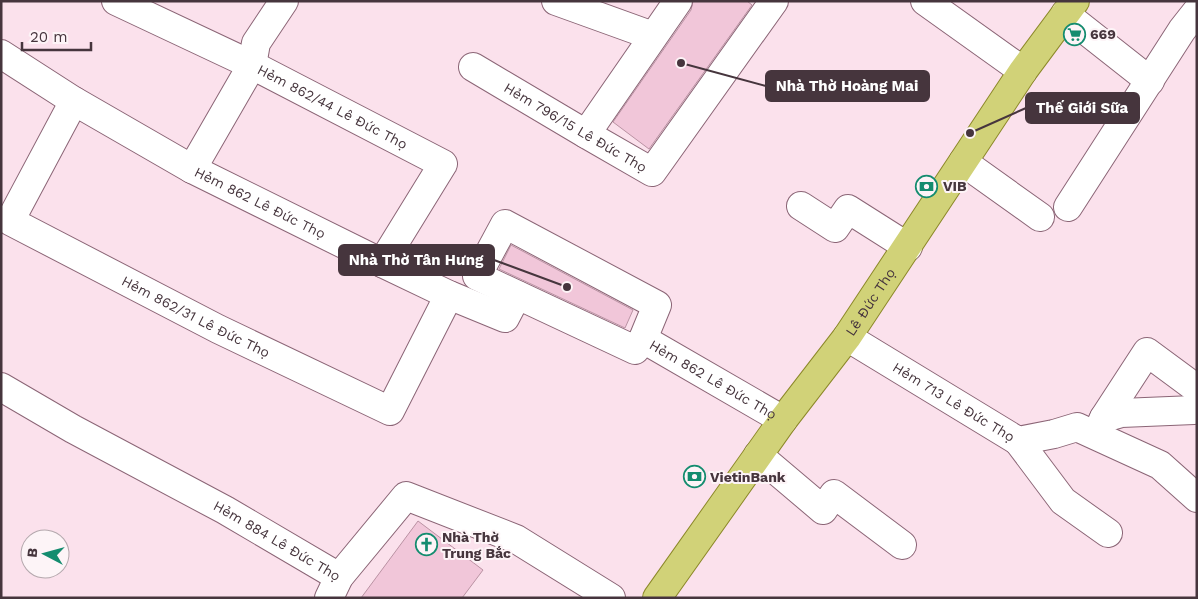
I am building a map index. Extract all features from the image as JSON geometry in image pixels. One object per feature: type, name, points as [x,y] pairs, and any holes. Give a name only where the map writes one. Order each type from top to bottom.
[{"type":"main road","name":"Lê Đức Thọ","points":[[657,598],[758,455],[846,336],[908,246],[1023,71],[1070,8]]},
{"type":"street","name":"Hẻm 862/44 Lê Đức Thọ","points":[[116,1],[252,65],[442,164],[382,264]]},
{"type":"street","points":[[192,169],[252,65],[256,43],[284,1]]},
{"type":"street","points":[[556,1],[652,36]]},
{"type":"street","points":[[586,134],[678,1]]},
{"type":"street","name":"Hẻm 796/15 Lê Đức Thọ","points":[[473,67],[652,172],[774,1]]},
{"type":"street","points":[[925,1],[1023,71]]},
{"type":"street","points":[[1070,8],[1150,81]]},
{"type":"street","points":[[1068,207],[1182,30],[1197,11]]},
{"type":"street","name":"Hẻm 862 Lê Đức Thọ","points":[[1,54],[74,101],[192,169],[382,264],[449,295],[506,318],[517,296]]},
{"type":"street","name":"Hẻm 862/31 Lê Đức Thọ","points":[[74,101],[10,221],[218,329],[390,411],[449,295]]},
{"type":"street","points":[[963,162],[1040,217]]},
{"type":"street","points":[[801,206],[835,228],[848,209],[908,246]]},
{"type":"street","name":"Hẻm 862 Lê Đức Thọ","points":[[505,224],[657,304],[643,339],[635,350],[477,276],[505,224]]},
{"type":"street","name":"Hẻm 713 Lê Đức Thọ","points":[[846,336],[1018,441],[1077,427],[1100,427],[1160,465],[1197,498]]},
{"type":"street","name":"Hẻm 862 Lê Đức Thọ","points":[[643,339],[784,420]]},
{"type":"street","points":[[1100,427],[1147,352],[1197,389]]},
{"type":"street","name":"Hẻm 884 Lê Đức Thọ","points":[[1,387],[73,429],[225,510],[334,587],[406,496],[516,539],[611,598]]},
{"type":"street","points":[[1100,427],[1121,413],[1194,410],[1197,407]]},
{"type":"street","points":[[1018,441],[1063,501],[1108,533]]},
{"type":"street","points":[[758,455],[823,510],[834,494],[902,545]]},
{"type":"building","points":[[693,1],[747,1],[752,5],[649,149],[613,122],[691,10]]},
{"type":"building","points":[[511,245],[633,310],[625,328],[499,269]]},
{"type":"building","name":"Nhà Thờ Trung Bắc","points":[[418,521],[483,570],[462,598],[361,598]]},
{"type":"place","name":"669","points":[[1074,34]]},
{"type":"place","name":"Nhà Thờ Hoàng Mai","points":[[681,63]]},
{"type":"place","name":"Thế Giới Sữa","points":[[970,133]]},
{"type":"place","name":"VIB","points":[[927,186]]},
{"type":"place","name":"Nhà Thờ Tân Hưng","points":[[567,287]]},
{"type":"place","name":"VietinBank","points":[[694,477]]},
{"type":"place","name":"Nhà Thờ Trung Bắc","points":[[426,545]]}]
